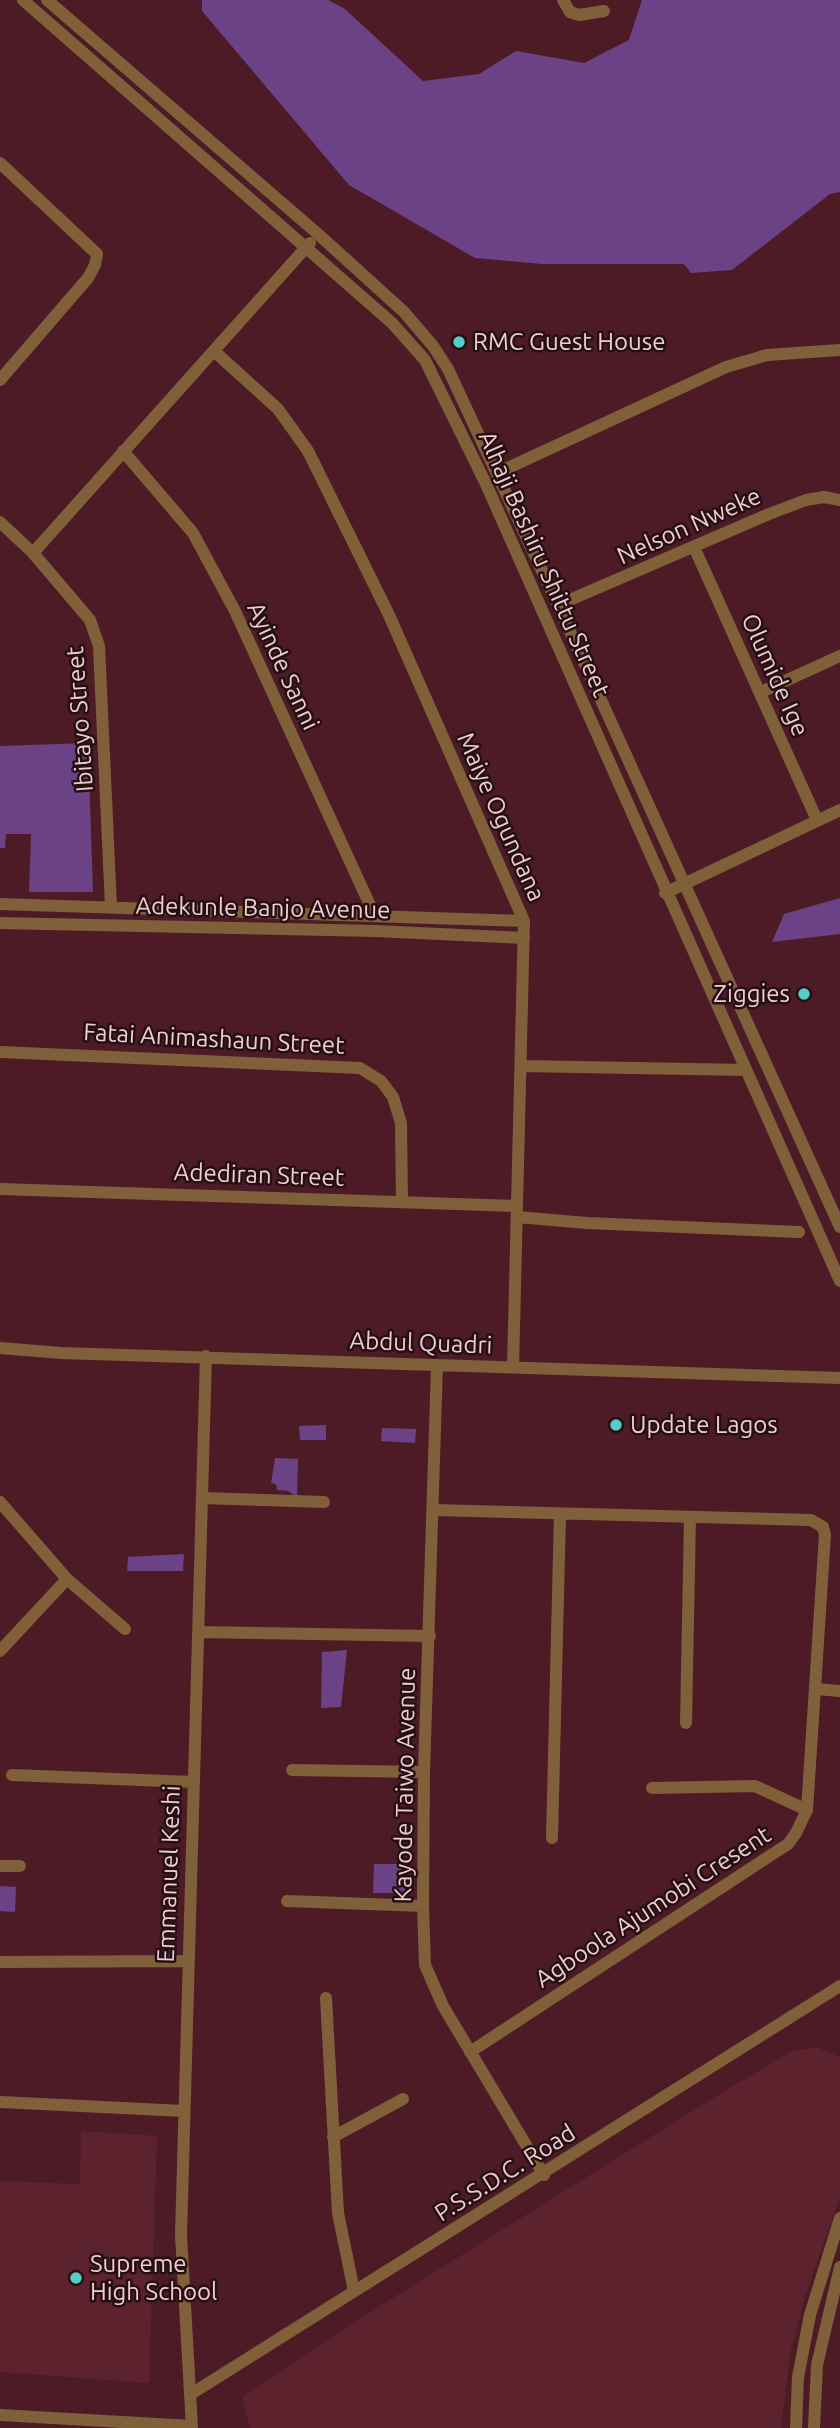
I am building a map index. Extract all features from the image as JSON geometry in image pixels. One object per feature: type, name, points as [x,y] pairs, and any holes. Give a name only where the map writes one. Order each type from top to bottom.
[{"type":"street","name":"Alhaji Bashiru Shittu Street","points":[[23,0],[393,323],[425,360],[486,484],[840,1281]]},
{"type":"street","name":"Alhaji Bashiru Shittu Street","points":[[48,0],[404,312],[433,346],[448,369],[684,883],[834,1199],[840,1227]]},
{"type":"street","points":[[563,0],[570,12],[579,15],[604,11]]},
{"type":"street","points":[[0,380],[88,278],[97,254],[2,170]]},
{"type":"street","points":[[33,553],[318,234]]},
{"type":"street","points":[[497,473],[726,367],[767,355],[840,350]]},
{"type":"street","name":"Maiye Ogundana","points":[[215,352],[278,410],[308,451],[389,615],[524,921],[513,1367]]},
{"type":"street","name":"Ayinde Sanni","points":[[123,451],[192,533],[205,555],[235,611],[375,916]]},
{"type":"street","name":"Nelson Nweke","points":[[558,605],[806,500],[824,497],[840,500]]},
{"type":"street","name":"Ibitayo Street","points":[[0,522],[33,553],[90,620],[99,646],[111,907]]},
{"type":"street","name":"Olumide Ige","points":[[694,547],[817,820]]},
{"type":"street","points":[[761,692],[840,656]]},
{"type":"street","points":[[665,892],[840,810]]},
{"type":"street","name":"Adekunle Banjo Avenue","points":[[0,904],[524,921]]},
{"type":"street","name":"Adekunle Banjo Avenue","points":[[0,923],[376,931],[524,938]]},
{"type":"street","name":"Fatai Animashaun Street","points":[[0,1052],[360,1068],[381,1081],[393,1097],[402,1152],[402,1201]]},
{"type":"street","points":[[521,1066],[746,1070]]},
{"type":"street","name":"Adediran Street","points":[[0,1189],[402,1201],[517,1211],[587,1223],[799,1232]]},
{"type":"street","name":"Abdul Quadri","points":[[0,1348],[61,1353],[840,1378]]},
{"type":"street","name":"Emmanuel Keshi","points":[[192,2427],[181,2235],[206,1356]]},
{"type":"street","name":"Kayode Taiwo Avenue","points":[[437,1365],[422,1906],[425,1965],[432,1986],[544,2175]]},
{"type":"street","points":[[202,1498],[324,1502]]},
{"type":"street","points":[[0,1502],[67,1580],[125,1629]]},
{"type":"street","name":"Agboola Ajumobi Cresent","points":[[434,1510],[811,1520],[823,1527],[817,1689],[807,1810],[788,1844],[470,2052]]},
{"type":"street","points":[[552,1838],[561,1514]]},
{"type":"street","points":[[687,1723],[690,1517]]},
{"type":"street","points":[[0,1651],[67,1580]]},
{"type":"street","points":[[199,1632],[430,1636]]},
{"type":"street","points":[[817,1689],[840,1691]]},
{"type":"street","points":[[292,1770],[425,1772]]},
{"type":"street","points":[[12,1775],[192,1782]]},
{"type":"street","points":[[652,1788],[746,1784],[765,1789],[807,1810]]},
{"type":"street","points":[[0,1866],[20,1866]]},
{"type":"street","points":[[287,1901],[422,1906]]},
{"type":"street","points":[[0,1962],[187,1961]]},
{"type":"street","name":"P.S.S.D.C. Road","points":[[191,2394],[544,2175],[840,1986]]},
{"type":"street","points":[[326,1998],[338,2213],[354,2291]]},
{"type":"street","points":[[333,2137],[402,2099]]},
{"type":"street","points":[[0,2102],[183,2111]]},
{"type":"street","points":[[796,2428],[798,2376],[810,2315],[836,2241],[840,2218]]},
{"type":"street","points":[[814,2428],[817,2365],[840,2267]]},
{"type":"street","points":[[0,2415],[192,2427]]},
{"type":"shaded area","points":[[202,0],[328,0],[345,9],[423,81],[479,74],[516,51],[584,63],[629,40],[642,0],[840,0],[840,192],[830,194],[732,270],[691,273],[684,264],[542,264],[475,258],[349,185],[202,11]]},
{"type":"shaded area","points":[[88,743],[93,892],[29,892],[31,834],[6,834],[5,848],[0,848],[0,746]]},
{"type":"shaded area","points":[[840,898],[840,934],[772,942],[784,914]]},
{"type":"shaded area","points":[[326,1425],[326,1440],[300,1440],[299,1426]]},
{"type":"shaded area","points":[[382,1428],[416,1429],[415,1443],[381,1441]]},
{"type":"shaded area","points":[[275,1458],[298,1459],[297,1497],[288,1491],[277,1490],[276,1484],[271,1483]]},
{"type":"shaded area","points":[[184,1554],[183,1571],[127,1571],[128,1557]]},
{"type":"shaded area","points":[[347,1650],[341,1707],[321,1708],[322,1652]]},
{"type":"shaded area","points":[[374,1864],[400,1864],[405,1868],[405,1893],[373,1893]]},
{"type":"shaded area","points":[[0,1886],[16,1887],[15,1912],[0,1911]]},
{"type":"shaded area","points":[[816,2047],[840,2057],[840,2197],[805,2296],[790,2354],[781,2428],[250,2428],[242,2397],[380,2306],[718,2095],[792,2051]]},
{"type":"shaded area","name":"Supreme High School","points":[[81,2131],[157,2136],[149,2383],[0,2372],[0,2181],[80,2184]]},
{"type":"place","name":"RMC Guest House","points":[[459,342]]},
{"type":"place","name":"Ziggies","points":[[804,994]]},
{"type":"place","name":"Update Lagos","points":[[616,1425]]},
{"type":"place","name":"Supreme High School","points":[[76,2278]]}]
